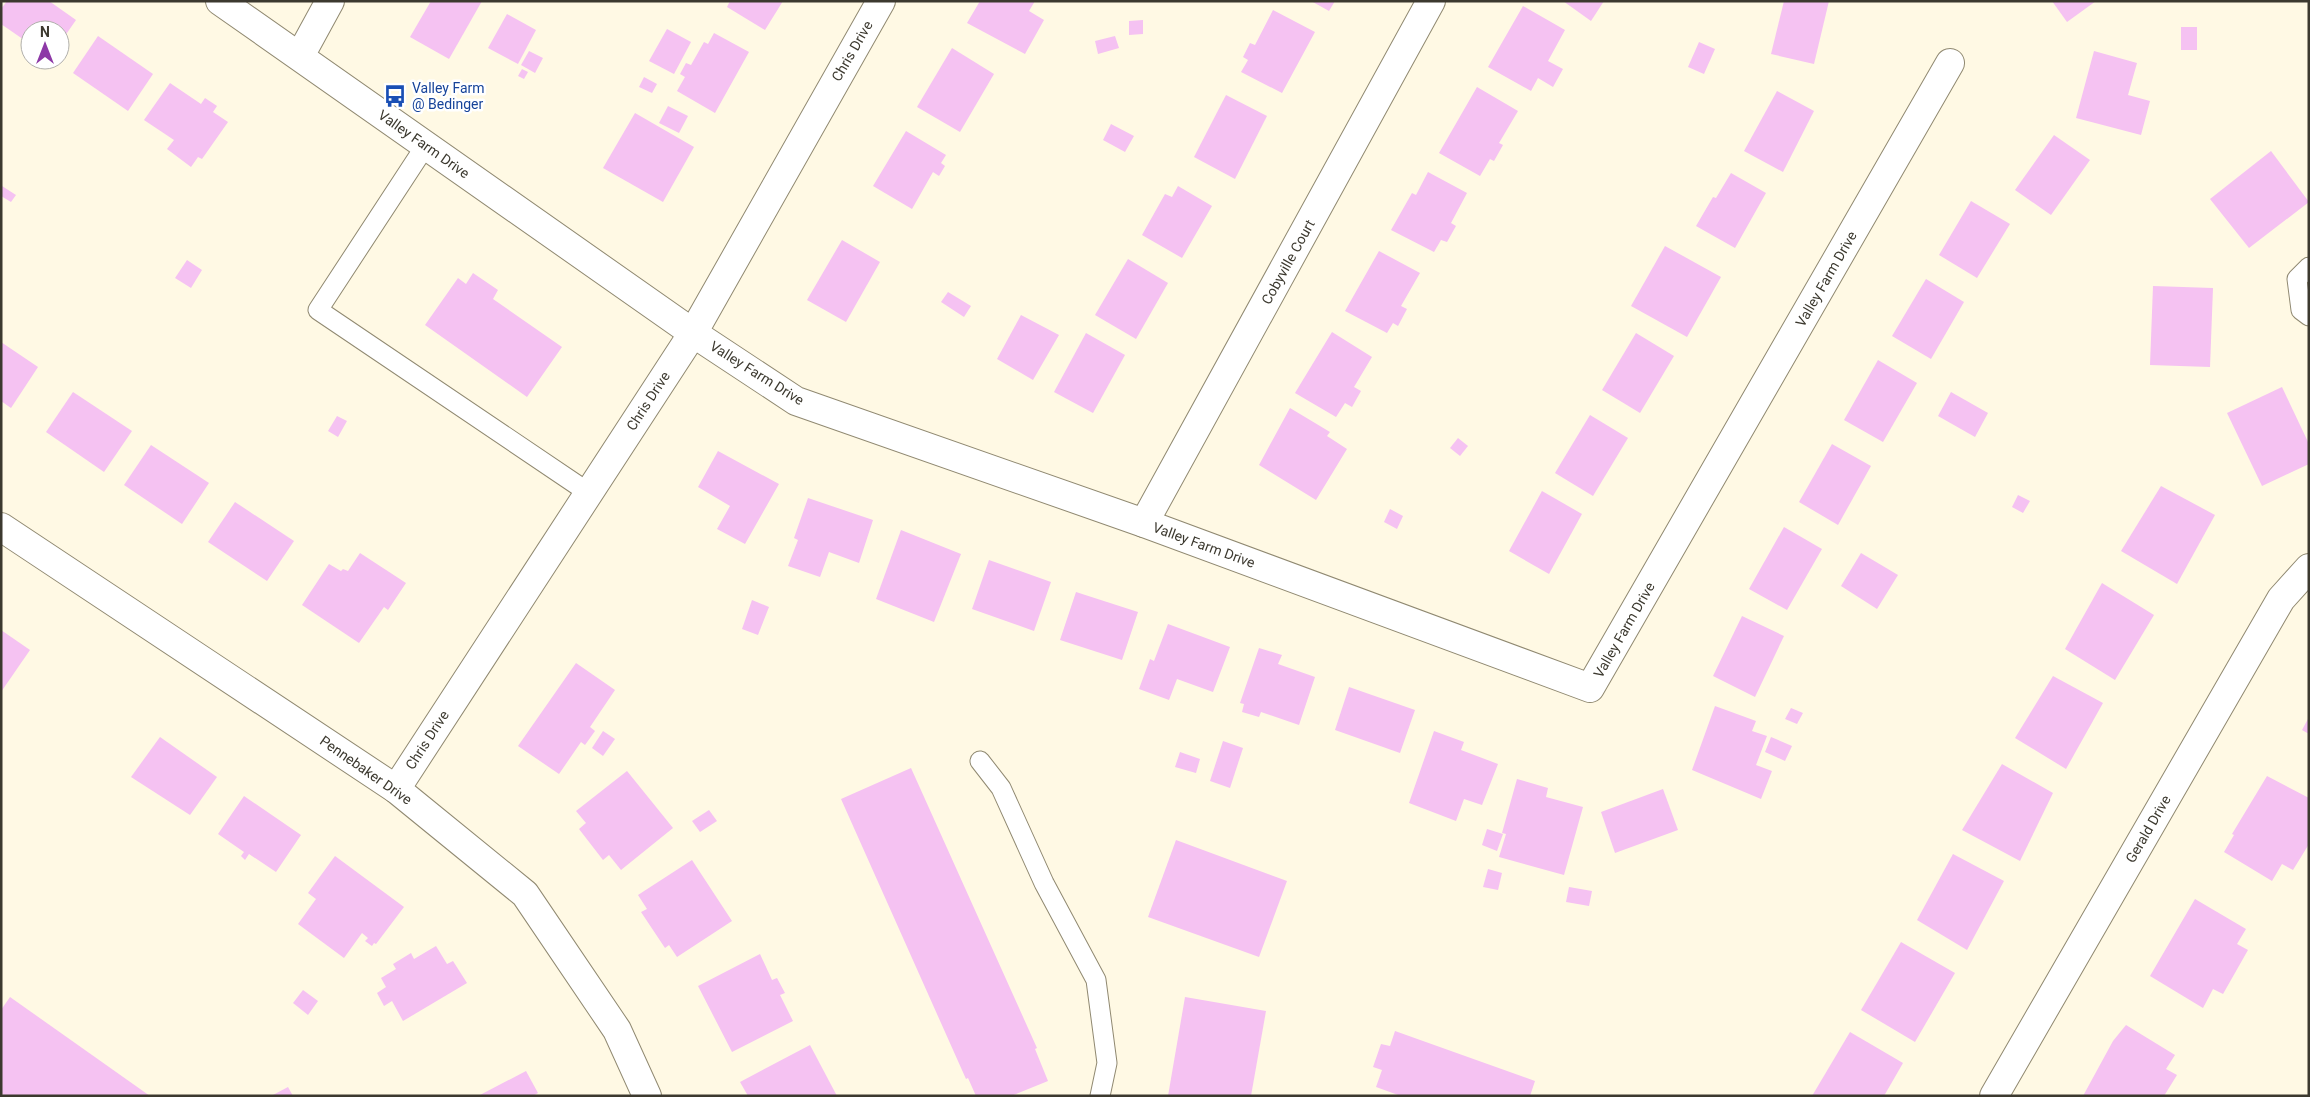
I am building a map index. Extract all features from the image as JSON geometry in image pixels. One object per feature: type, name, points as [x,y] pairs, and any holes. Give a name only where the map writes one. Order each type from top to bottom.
[{"type":"street","name":"Valley Farm Drive","points":[[220,1],[693,333],[796,400],[1144,523],[1590,688],[1950,63]]},
{"type":"street","points":[[300,56],[330,1]]},
{"type":"street","name":"Chris Drive","points":[[396,789],[693,333],[880,1]]},
{"type":"street","name":"Cobyville Court","points":[[1144,523],[1431,1]]},
{"type":"street","name":"Pennebaker Drive","points":[[1,527],[396,789],[525,894],[617,1030],[647,1096]]},
{"type":"street","name":"Gerald Drive","points":[[1994,1096],[2281,599],[2309,568]]},
{"type":"lane","points":[[426,145],[318,310],[589,493]]},
{"type":"lane","points":[[2309,267],[2297,279],[2301,310],[2309,316]]},
{"type":"lane","points":[[980,762],[1001,788],[1044,883],[1096,980],[1107,1063],[1100,1096]]},
{"type":"building","points":[[7,1],[49,1],[76,20],[70,29],[70,20],[20,20],[20,37],[1,24],[1,9]]},
{"type":"building","points":[[431,1],[482,1],[449,59],[410,37]]},
{"type":"building","points":[[730,1],[783,1],[765,30],[727,7]]},
{"type":"building","points":[[980,1],[1035,1],[1029,11],[1044,20],[1025,54],[967,23]]},
{"type":"building","points":[[1311,1],[1335,1],[1329,11]]},
{"type":"building","points":[[1563,1],[1604,1],[1591,21]]},
{"type":"building","points":[[1784,1],[1829,1],[1814,64],[1771,54]]},
{"type":"building","points":[[2052,1],[2096,1],[2067,22]]},
{"type":"building","points":[[1523,6],[1565,30],[1548,61],[1563,69],[1553,87],[1538,78],[1531,91],[1488,67]]},
{"type":"building","points":[[1273,10],[1315,32],[1282,93],[1241,72],[1248,60],[1243,57],[1250,43],[1255,45]]},
{"type":"building","points":[[507,14],[536,30],[518,64],[488,48]]},
{"type":"building","points":[[1143,20],[1143,34],[1129,35],[1129,21]]},
{"type":"building","points":[[2181,27],[2197,27],[2197,50],[2181,50]]},
{"type":"building","points":[[667,29],[691,42],[674,74],[649,61]]},
{"type":"building","points":[[714,33],[749,52],[715,113],[677,91],[685,77],[680,74],[686,63],[691,65],[704,42],[708,44]]},
{"type":"building","points":[[98,36],[153,74],[128,111],[73,73]]},
{"type":"building","points":[[1115,36],[1119,48],[1098,54],[1095,41]]},
{"type":"building","points":[[1699,42],[1715,49],[1704,74],[1688,67]]},
{"type":"building","points":[[952,48],[994,74],[960,132],[917,107]]},
{"type":"building","points":[[529,51],[543,58],[535,73],[521,65]]},
{"type":"building","points":[[2094,51],[2137,63],[2128,95],[2150,101],[2141,135],[2076,118]]},
{"type":"building","points":[[522,69],[528,72],[524,79],[518,76]]},
{"type":"building","points":[[644,77],[657,84],[652,93],[639,87]]},
{"type":"building","points":[[170,83],[201,104],[205,98],[217,106],[213,112],[228,122],[202,159],[198,157],[191,167],[167,149],[174,140],[144,120]]},
{"type":"building","points":[[1477,87],[1518,111],[1499,143],[1503,145],[1494,161],[1490,159],[1480,176],[1439,153]]},
{"type":"building","points":[[1777,91],[1814,111],[1783,172],[1744,151]]},
{"type":"building","points":[[1226,95],[1267,116],[1235,179],[1194,157]]},
{"type":"building","points":[[668,106],[688,116],[679,133],[659,123]]},
{"type":"building","points":[[635,113],[694,147],[663,202],[603,168]]},
{"type":"building","points":[[1111,124],[1134,136],[1125,152],[1103,140]]},
{"type":"building","points":[[906,131],[946,155],[941,163],[945,166],[939,176],[933,172],[912,209],[873,186]]},
{"type":"building","points":[[2054,135],[2090,160],[2051,215],[2015,190]]},
{"type":"building","points":[[2271,151],[2309,202],[2249,248],[2210,199]]},
{"type":"building","points":[[1428,172],[1467,193],[1451,223],[1456,226],[1447,242],[1441,240],[1434,252],[1391,230],[1412,193],[1416,195]]},
{"type":"building","points":[[1731,173],[1766,193],[1735,248],[1696,226],[1713,197],[1716,198]]},
{"type":"building","points":[[2,186],[16,195],[11,202],[1,196]]},
{"type":"building","points":[[1178,186],[1212,206],[1182,258],[1142,235],[1165,194],[1172,197]]},
{"type":"building","points":[[1971,201],[2010,224],[1977,278],[1939,255]]},
{"type":"building","points":[[842,240],[880,262],[846,322],[807,300]]},
{"type":"building","points":[[1665,246],[1721,277],[1687,337],[1631,306]]},
{"type":"building","points":[[1379,251],[1420,273],[1401,306],[1407,309],[1398,326],[1393,323],[1387,333],[1345,311]]},
{"type":"building","points":[[1128,259],[1168,283],[1136,339],[1095,315]]},
{"type":"building","points":[[187,260],[202,270],[191,288],[175,278]]},
{"type":"building","points":[[473,273],[498,290],[493,299],[562,347],[527,397],[425,325],[458,278],[466,284]]},
{"type":"building","points":[[1926,279],[1964,302],[1931,359],[1892,336]]},
{"type":"building","points":[[2153,286],[2213,288],[2210,367],[2150,365]]},
{"type":"building","points":[[948,292],[971,306],[964,317],[941,302]]},
{"type":"building","points":[[1021,315],[1059,335],[1033,380],[997,359]]},
{"type":"building","points":[[1332,332],[1372,357],[1354,387],[1361,391],[1352,407],[1345,403],[1336,417],[1295,393]]},
{"type":"building","points":[[1086,333],[1125,355],[1093,413],[1054,392]]},
{"type":"building","points":[[1636,333],[1674,356],[1640,413],[1602,390]]},
{"type":"building","points":[[1,342],[38,367],[11,408],[1,401]]},
{"type":"building","points":[[1878,360],[1917,383],[1883,442],[1844,420]]},
{"type":"building","points":[[2282,387],[2309,444],[2309,464],[2262,486],[2227,413]]},
{"type":"building","points":[[73,392],[132,431],[104,472],[46,432]]},
{"type":"building","points":[[1951,392],[1988,413],[1975,437],[1938,416]]},
{"type":"building","points":[[1290,408],[1330,432],[1327,436],[1347,449],[1316,500],[1259,465]]},
{"type":"building","points":[[1590,415],[1628,438],[1593,496],[1555,473]]},
{"type":"building","points":[[337,416],[347,421],[338,437],[328,431]]},
{"type":"building","points":[[1458,438],[1468,446],[1460,456],[1450,448]]},
{"type":"building","points":[[1832,444],[1871,466],[1838,525],[1799,502]]},
{"type":"building","points":[[151,445],[209,483],[182,524],[124,485]]},
{"type":"building","points":[[718,451],[779,484],[745,544],[717,529],[730,506],[698,487]]},
{"type":"building","points":[[2161,486],[2215,515],[2177,584],[2121,551]]},
{"type":"building","points":[[1542,491],[1582,514],[1549,574],[1509,551]]},
{"type":"building","points":[[2018,495],[2030,501],[2023,513],[2012,507]]},
{"type":"building","points":[[808,498],[873,520],[859,563],[829,552],[820,577],[788,566],[798,540],[794,538]]},
{"type":"building","points":[[235,502],[294,541],[267,581],[208,542]]},
{"type":"building","points":[[1390,509],[1403,516],[1397,529],[1384,522]]},
{"type":"building","points":[[1784,527],[1822,549],[1787,610],[1749,589]]},
{"type":"building","points":[[901,530],[961,554],[934,622],[876,599]]},
{"type":"building","points":[[360,553],[406,583],[388,610],[384,607],[359,643],[302,605],[329,564],[341,571],[343,569],[348,571]]},
{"type":"building","points":[[1861,553],[1898,575],[1877,609],[1841,586]]},
{"type":"building","points":[[989,560],[1051,582],[1034,631],[972,609]]},
{"type":"building","points":[[2102,583],[2154,615],[2115,680],[2065,649]]},
{"type":"building","points":[[1076,592],[1138,612],[1122,660],[1060,640]]},
{"type":"building","points":[[752,600],[769,607],[758,635],[742,629]]},
{"type":"building","points":[[1742,616],[1784,636],[1755,697],[1713,676]]},
{"type":"building","points":[[1168,624],[1230,647],[1213,692],[1177,679],[1169,700],[1139,689],[1150,659],[1154,661]]},
{"type":"building","points":[[1,630],[30,650],[1,692]]},
{"type":"building","points":[[1259,648],[1282,655],[1278,664],[1315,677],[1299,725],[1261,712],[1259,717],[1242,712],[1244,704],[1240,703]]},
{"type":"building","points":[[576,663],[615,690],[590,727],[595,731],[585,745],[581,742],[559,774],[518,746]]},
{"type":"building","points":[[2053,676],[2103,703],[2066,769],[2015,738]]},
{"type":"building","points":[[1349,687],[1415,710],[1400,753],[1335,730]]},
{"type":"building","points":[[1715,706],[1756,721],[1752,731],[1767,736],[1756,765],[1772,771],[1761,799],[1692,770]]},
{"type":"building","points":[[1791,708],[1803,713],[1797,724],[1785,719]]},
{"type":"building","points":[[2309,717],[2309,734],[2302,730]]},
{"type":"building","points":[[603,731],[615,739],[603,756],[592,748]]},
{"type":"building","points":[[1434,731],[1464,742],[1461,750],[1498,764],[1482,805],[1464,799],[1456,821],[1409,803]]},
{"type":"building","points":[[160,737],[217,777],[190,815],[131,777]]},
{"type":"building","points":[[1771,737],[1792,746],[1785,761],[1765,752]]},
{"type":"building","points":[[1223,741],[1243,748],[1230,788],[1210,781]]},
{"type":"building","points":[[1180,752],[1200,759],[1196,773],[1175,767]]},
{"type":"building","points":[[2002,764],[2053,793],[2020,861],[1962,830]]},
{"type":"building","points":[[911,768],[1037,1048],[1035,1049],[1048,1081],[1011,1096],[976,1096],[968,1078],[966,1079],[841,799]]},
{"type":"building","points":[[627,771],[673,828],[621,870],[609,855],[603,860],[579,829],[586,823],[576,811]]},
{"type":"building","points":[[2267,776],[2309,798],[2309,844],[2293,870],[2282,864],[2272,881],[2224,852],[2234,835],[2232,834]]},
{"type":"building","points":[[1517,779],[1548,788],[1546,797],[1583,807],[1564,875],[1499,857],[1506,834],[1502,833]]},
{"type":"building","points":[[1663,789],[1678,830],[1615,853],[1601,812]]},
{"type":"building","points":[[244,796],[301,835],[276,872],[249,854],[245,860],[241,856],[244,852],[218,834]]},
{"type":"building","points":[[709,810],[717,821],[700,832],[692,821]]},
{"type":"building","points":[[1487,829],[1503,834],[1497,851],[1482,845]]},
{"type":"building","points":[[1176,840],[1287,881],[1259,957],[1148,917]]},
{"type":"building","points":[[1953,854],[2004,881],[1967,950],[1917,920]]},
{"type":"building","points":[[335,856],[404,907],[376,944],[374,943],[372,946],[365,941],[368,938],[362,933],[344,958],[298,924],[316,899],[308,893]]},
{"type":"building","points":[[692,860],[732,921],[677,957],[669,945],[665,948],[641,912],[647,909],[638,895]]},
{"type":"building","points":[[1488,869],[1502,873],[1498,890],[1483,887]]},
{"type":"building","points":[[1569,887],[1592,891],[1589,906],[1566,902]]},
{"type":"building","points":[[2195,899],[2246,929],[2237,944],[2248,950],[2223,994],[2213,989],[2203,1008],[2150,976]]},
{"type":"building","points":[[1901,942],[1955,973],[1915,1042],[1861,1010]]},
{"type":"building","points":[[436,946],[447,964],[453,961],[467,983],[403,1021],[392,1001],[384,1006],[377,993],[386,987],[381,978],[396,969],[393,964],[411,953],[414,959]]},
{"type":"building","points":[[760,954],[772,980],[777,978],[785,993],[780,995],[793,1021],[732,1052],[698,986]]},
{"type":"building","points":[[303,990],[318,1001],[308,1015],[293,1003]]},
{"type":"building","points":[[10,997],[150,1096],[5,1096],[1,1093],[1,1010]]},
{"type":"building","points":[[1185,997],[1266,1011],[1251,1096],[1168,1096]]},
{"type":"building","points":[[2126,1025],[2175,1055],[2166,1069],[2177,1075],[2164,1096],[2083,1096],[2113,1041]]},
{"type":"building","points":[[1395,1031],[1535,1081],[1530,1096],[1401,1096],[1376,1087],[1382,1070],[1373,1067],[1381,1044],[1390,1046]]},
{"type":"building","points":[[1850,1032],[1903,1063],[1884,1096],[1812,1096]]},
{"type":"building","points":[[810,1045],[837,1096],[748,1096],[740,1082]]},
{"type":"building","points":[[526,1071],[538,1093],[533,1096],[478,1096]]},
{"type":"building","points":[[288,1087],[293,1096],[271,1096]]},
{"type":"place","name":"Valley Farm @ Bedinger","points":[[395,96]]}]
